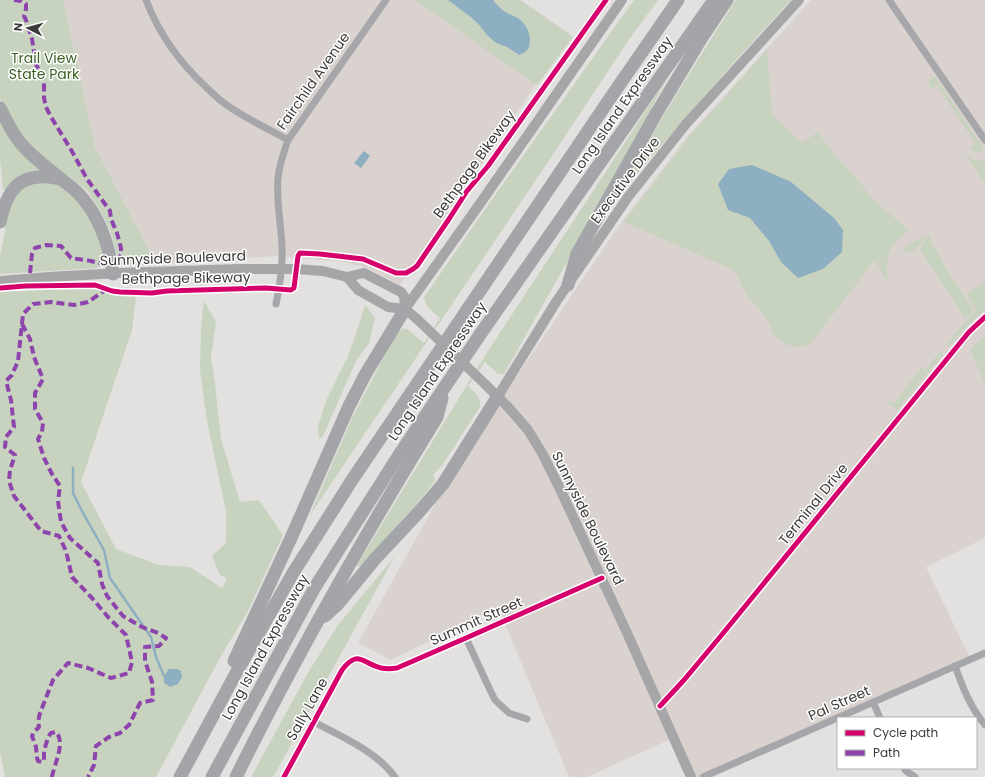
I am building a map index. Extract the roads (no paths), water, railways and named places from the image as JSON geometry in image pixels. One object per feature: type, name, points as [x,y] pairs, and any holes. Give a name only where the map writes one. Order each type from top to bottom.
[{"type":"highway","name":"Long Island Expressway","points":[[182,772],[235,675],[286,587],[352,480],[608,100],[678,0]]},
{"type":"highway","name":"Long Island Expressway","points":[[212,777],[315,587],[391,468],[479,336],[714,0]]},
{"type":"highway","points":[[568,285],[577,254],[656,114],[726,0]]},
{"type":"highway","points":[[0,108],[8,124],[24,147],[78,192],[92,211],[105,238],[113,274]]},
{"type":"highway","points":[[0,222],[8,196],[18,184],[31,178],[40,177],[61,179]]},
{"type":"highway","points":[[182,772],[291,538],[349,406],[365,375],[405,309]]},
{"type":"highway","points":[[236,777],[265,718],[316,624],[362,542],[437,417],[445,387]]},
{"type":"highway","points":[[316,624],[337,605],[375,559],[443,484],[498,396]]},
{"type":"main road","points":[[405,309],[622,0]]},
{"type":"main road","name":"Executive Drive","points":[[498,396],[544,320],[628,197],[686,124],[799,0]]},
{"type":"main road","name":"Sunnyside Boulevard","points":[[0,281],[49,276],[239,269],[296,269],[323,271],[347,277],[364,273],[401,292],[404,296],[405,309]]},
{"type":"main road","name":"Sunnyside Boulevard","points":[[347,277],[358,290],[388,307],[405,309],[417,319],[498,396],[528,430],[542,453],[602,578],[691,777]]},
{"type":"street","points":[[146,0],[151,14],[168,44],[194,76],[219,99],[238,112],[288,140]]},
{"type":"street","name":"Fairchild Avenue","points":[[276,304],[279,289],[282,247],[278,178],[282,158],[288,140],[386,0]]},
{"type":"street","points":[[890,0],[985,140]]},
{"type":"street","name":"Terminal Drive","points":[[660,706],[720,637],[969,332],[985,317]]},
{"type":"street","name":"Summit Street","points":[[358,658],[380,668],[397,668],[602,578]]},
{"type":"street","points":[[466,638],[495,700],[509,714],[527,719]]},
{"type":"street","name":"Pal Street","points":[[839,717],[985,653]]},
{"type":"street","name":"Sally Lane","points":[[284,777],[342,670],[352,660],[358,658]]},
{"type":"street","points":[[954,666],[966,695],[975,712],[985,725]]},
{"type":"street","points":[[873,702],[880,717]]},
{"type":"street","name":"Pal Street","points":[[703,777],[837,718]]},
{"type":"street","points":[[314,722],[378,758],[395,777]]},
{"type":"street","points":[[905,769],[914,777]]},
{"type":"water","points":[[448,0],[493,0],[504,11],[516,17],[524,24],[530,37],[529,48],[524,53],[519,55],[507,47],[496,43],[472,18]]},
{"type":"water","points":[[364,151],[370,156],[361,168],[354,163]]},
{"type":"water","points":[[752,165],[791,182],[834,218],[843,230],[842,252],[823,269],[798,278],[781,262],[769,241],[750,218],[728,210],[718,184],[729,169]]},
{"type":"water","points":[[169,669],[177,669],[181,671],[182,677],[178,684],[170,687],[164,683],[164,676]]},
{"type":"waterway","points":[[73,468],[73,493],[104,550],[110,578],[151,637],[156,657],[164,676],[167,678]]},
{"type":"park label","name":"Trail View State Park","points":[[44,66]]}]
